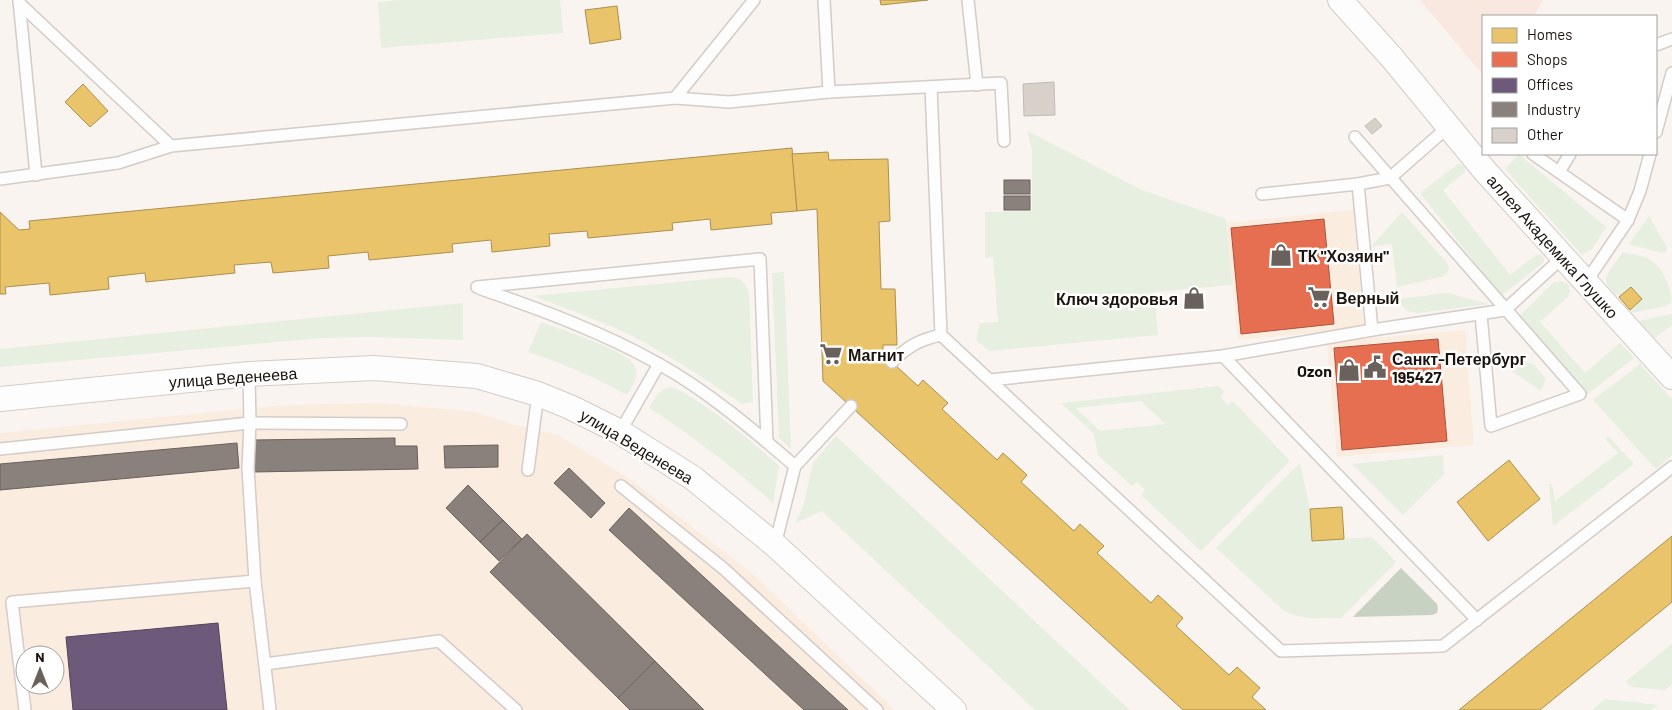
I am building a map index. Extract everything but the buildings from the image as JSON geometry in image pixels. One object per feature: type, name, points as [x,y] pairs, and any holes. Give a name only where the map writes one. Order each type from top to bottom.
[{"type":"street","name":"аллея Академика Глушко","points":[[1340,0],[1393,59],[1485,171],[1586,282],[1668,365]]},
{"type":"street","name":"улица Веденеева","points":[[0,399],[249,374],[384,369],[477,376],[538,394],[570,407],[620,432],[693,478],[775,545],[954,710]]},
{"type":"lane","points":[[675,98],[754,0]]},
{"type":"lane","points":[[824,0],[830,92]]},
{"type":"lane","points":[[968,0],[977,85]]},
{"type":"lane","points":[[19,1],[171,146]]},
{"type":"lane","points":[[19,1],[36,175]]},
{"type":"lane","points":[[1657,45],[1672,39]]},
{"type":"lane","points":[[1657,128],[1672,73]]},
{"type":"lane","points":[[0,180],[118,163],[171,146],[675,98],[729,102],[830,92],[1001,83],[1004,141]]},
{"type":"lane","points":[[932,87],[941,335],[1281,651],[1443,646],[1672,467]]},
{"type":"lane","points":[[1262,194],[1358,184],[1390,178],[1448,126]]},
{"type":"lane","points":[[1356,137],[1580,394],[1491,426],[1481,314]]},
{"type":"lane","points":[[1534,155],[1628,220]]},
{"type":"lane","points":[[1559,172],[1569,155]]},
{"type":"lane","points":[[1586,282],[1628,220],[1640,191],[1650,155]]},
{"type":"lane","points":[[1358,184],[1372,330]]},
{"type":"lane","points":[[990,380],[1224,356],[1372,330],[1505,310],[1563,257]]},
{"type":"lane","points":[[766,442],[760,259],[477,287],[566,319],[613,340],[659,364],[703,392],[746,423],[766,442],[795,466]]},
{"type":"lane","points":[[892,362],[905,349],[922,339],[941,335]]},
{"type":"lane","points":[[1224,356],[1477,620]]},
{"type":"lane","points":[[620,432],[659,364]]},
{"type":"lane","points":[[249,374],[250,423],[248,468],[255,581],[270,710]]},
{"type":"lane","points":[[528,470],[538,394]]},
{"type":"lane","points":[[775,545],[795,466],[851,406]]},
{"type":"lane","points":[[0,449],[250,423],[402,424]]},
{"type":"lane","points":[[621,486],[724,569],[877,710]]},
{"type":"lane","points":[[25,710],[12,602],[255,581]]},
{"type":"lane","points":[[265,664],[439,641],[516,710]]},
{"type":"shaded area","points":[[1420,0],[1543,0],[1535,15],[1482,15],[1482,74]]},
{"type":"shaded area","name":"ТК \"Хозяин\"","points":[[1353,210],[1364,328],[1238,340],[1226,223]]},
{"type":"shaded area","points":[[1465,330],[1474,445],[1337,457],[1327,342]]},
{"type":"shaded area","points":[[381,403],[475,412],[512,424],[558,435],[630,479],[754,575],[895,710],[0,710],[0,433],[284,405]]},
{"type":"green space","points":[[400,0],[560,0],[563,33],[381,48],[378,2]]},
{"type":"green space","points":[[1027,131],[1142,190],[1226,219],[1232,285],[1154,292],[1158,335],[989,351],[976,340],[980,323],[998,322],[993,257],[985,258],[985,212],[1032,211],[1032,150]]},
{"type":"green space","points":[[1520,155],[1606,227],[1593,248],[1582,255],[1505,169]]},
{"type":"green space","points":[[1458,164],[1465,168],[1465,172],[1443,190],[1510,275],[1537,254],[1544,258],[1544,262],[1501,296],[1420,193]]},
{"type":"green space","points":[[1402,212],[1447,263],[1449,268],[1442,277],[1397,287],[1392,244],[1371,247]]},
{"type":"green space","points":[[1649,216],[1667,248],[1666,252],[1662,253],[1629,244]]},
{"type":"green space","points":[[1623,252],[1651,260],[1655,263],[1663,274],[1668,286],[1671,302],[1666,306],[1632,313],[1630,310],[1642,299],[1631,287],[1619,297],[1606,283],[1610,270]]},
{"type":"green space","points":[[784,272],[791,449],[779,438],[772,273]]},
{"type":"green space","points":[[730,277],[742,281],[749,293],[753,402],[742,404],[644,342],[603,323],[533,296]]},
{"type":"green space","points":[[1561,281],[1568,284],[1570,291],[1568,297],[1540,322],[1585,373],[1620,343],[1634,358],[1588,394],[1519,316],[1554,282]]},
{"type":"green space","points":[[1447,293],[1489,304],[1418,313],[1406,309],[1399,299]]},
{"type":"green space","points":[[463,303],[463,340],[369,337],[322,338],[0,367],[0,349]]},
{"type":"green space","points":[[1672,314],[1672,325],[1655,338],[1639,321]]},
{"type":"green space","points":[[541,322],[606,347],[629,360],[635,366],[637,374],[627,395],[579,371],[528,352]]},
{"type":"green space","points":[[1517,361],[1533,364],[1546,378],[1541,391],[1509,369]]},
{"type":"green space","points":[[1640,364],[1672,399],[1672,455],[1656,469],[1593,400]]},
{"type":"green space","points":[[1219,386],[1224,392],[1220,397],[1228,405],[1233,401],[1290,461],[1201,551],[1141,495],[1145,490],[1137,482],[1132,486],[1098,455],[1094,434],[1061,403]],"holes":[[[1141,401],[1165,424],[1100,431],[1076,408]]]},
{"type":"green space","points":[[671,387],[699,402],[720,417],[779,466],[773,503],[713,453],[649,408],[660,392]]},
{"type":"green space","points":[[836,436],[1130,710],[1035,710],[822,511],[795,523],[803,507],[813,463]]},
{"type":"green space","points":[[1608,436],[1634,464],[1553,526],[1549,484],[1552,484],[1555,501],[1618,453],[1605,439]]},
{"type":"green space","points":[[1443,455],[1444,474],[1403,515],[1352,464]]},
{"type":"green space","points":[[1300,463],[1310,509],[1312,541],[1372,537],[1396,562],[1341,618],[1304,617],[1290,614],[1283,610],[1216,548]]},
{"type":"green space","points":[[1401,568],[1437,604],[1437,613],[1432,615],[1353,617]]},
{"type":"green space","points":[[1672,644],[1672,684],[1665,690],[1632,687],[1625,682]]},
{"type":"green space","points":[[1605,699],[1658,705],[1651,710],[1592,710]]},
{"type":"place","name":"ТК \"Хозяин\"","points":[[1281,255]]},
{"type":"place","name":"Верный","points":[[1319,297]]},
{"type":"place","name":"Ключ здоровья","points":[[1194,298]]},
{"type":"place","name":"Магнит","points":[[831,354]]},
{"type":"place","name":"Санкт-Петербург 195427","points":[[1375,367]]},
{"type":"place","name":"Ozon","points":[[1349,370]]}]
